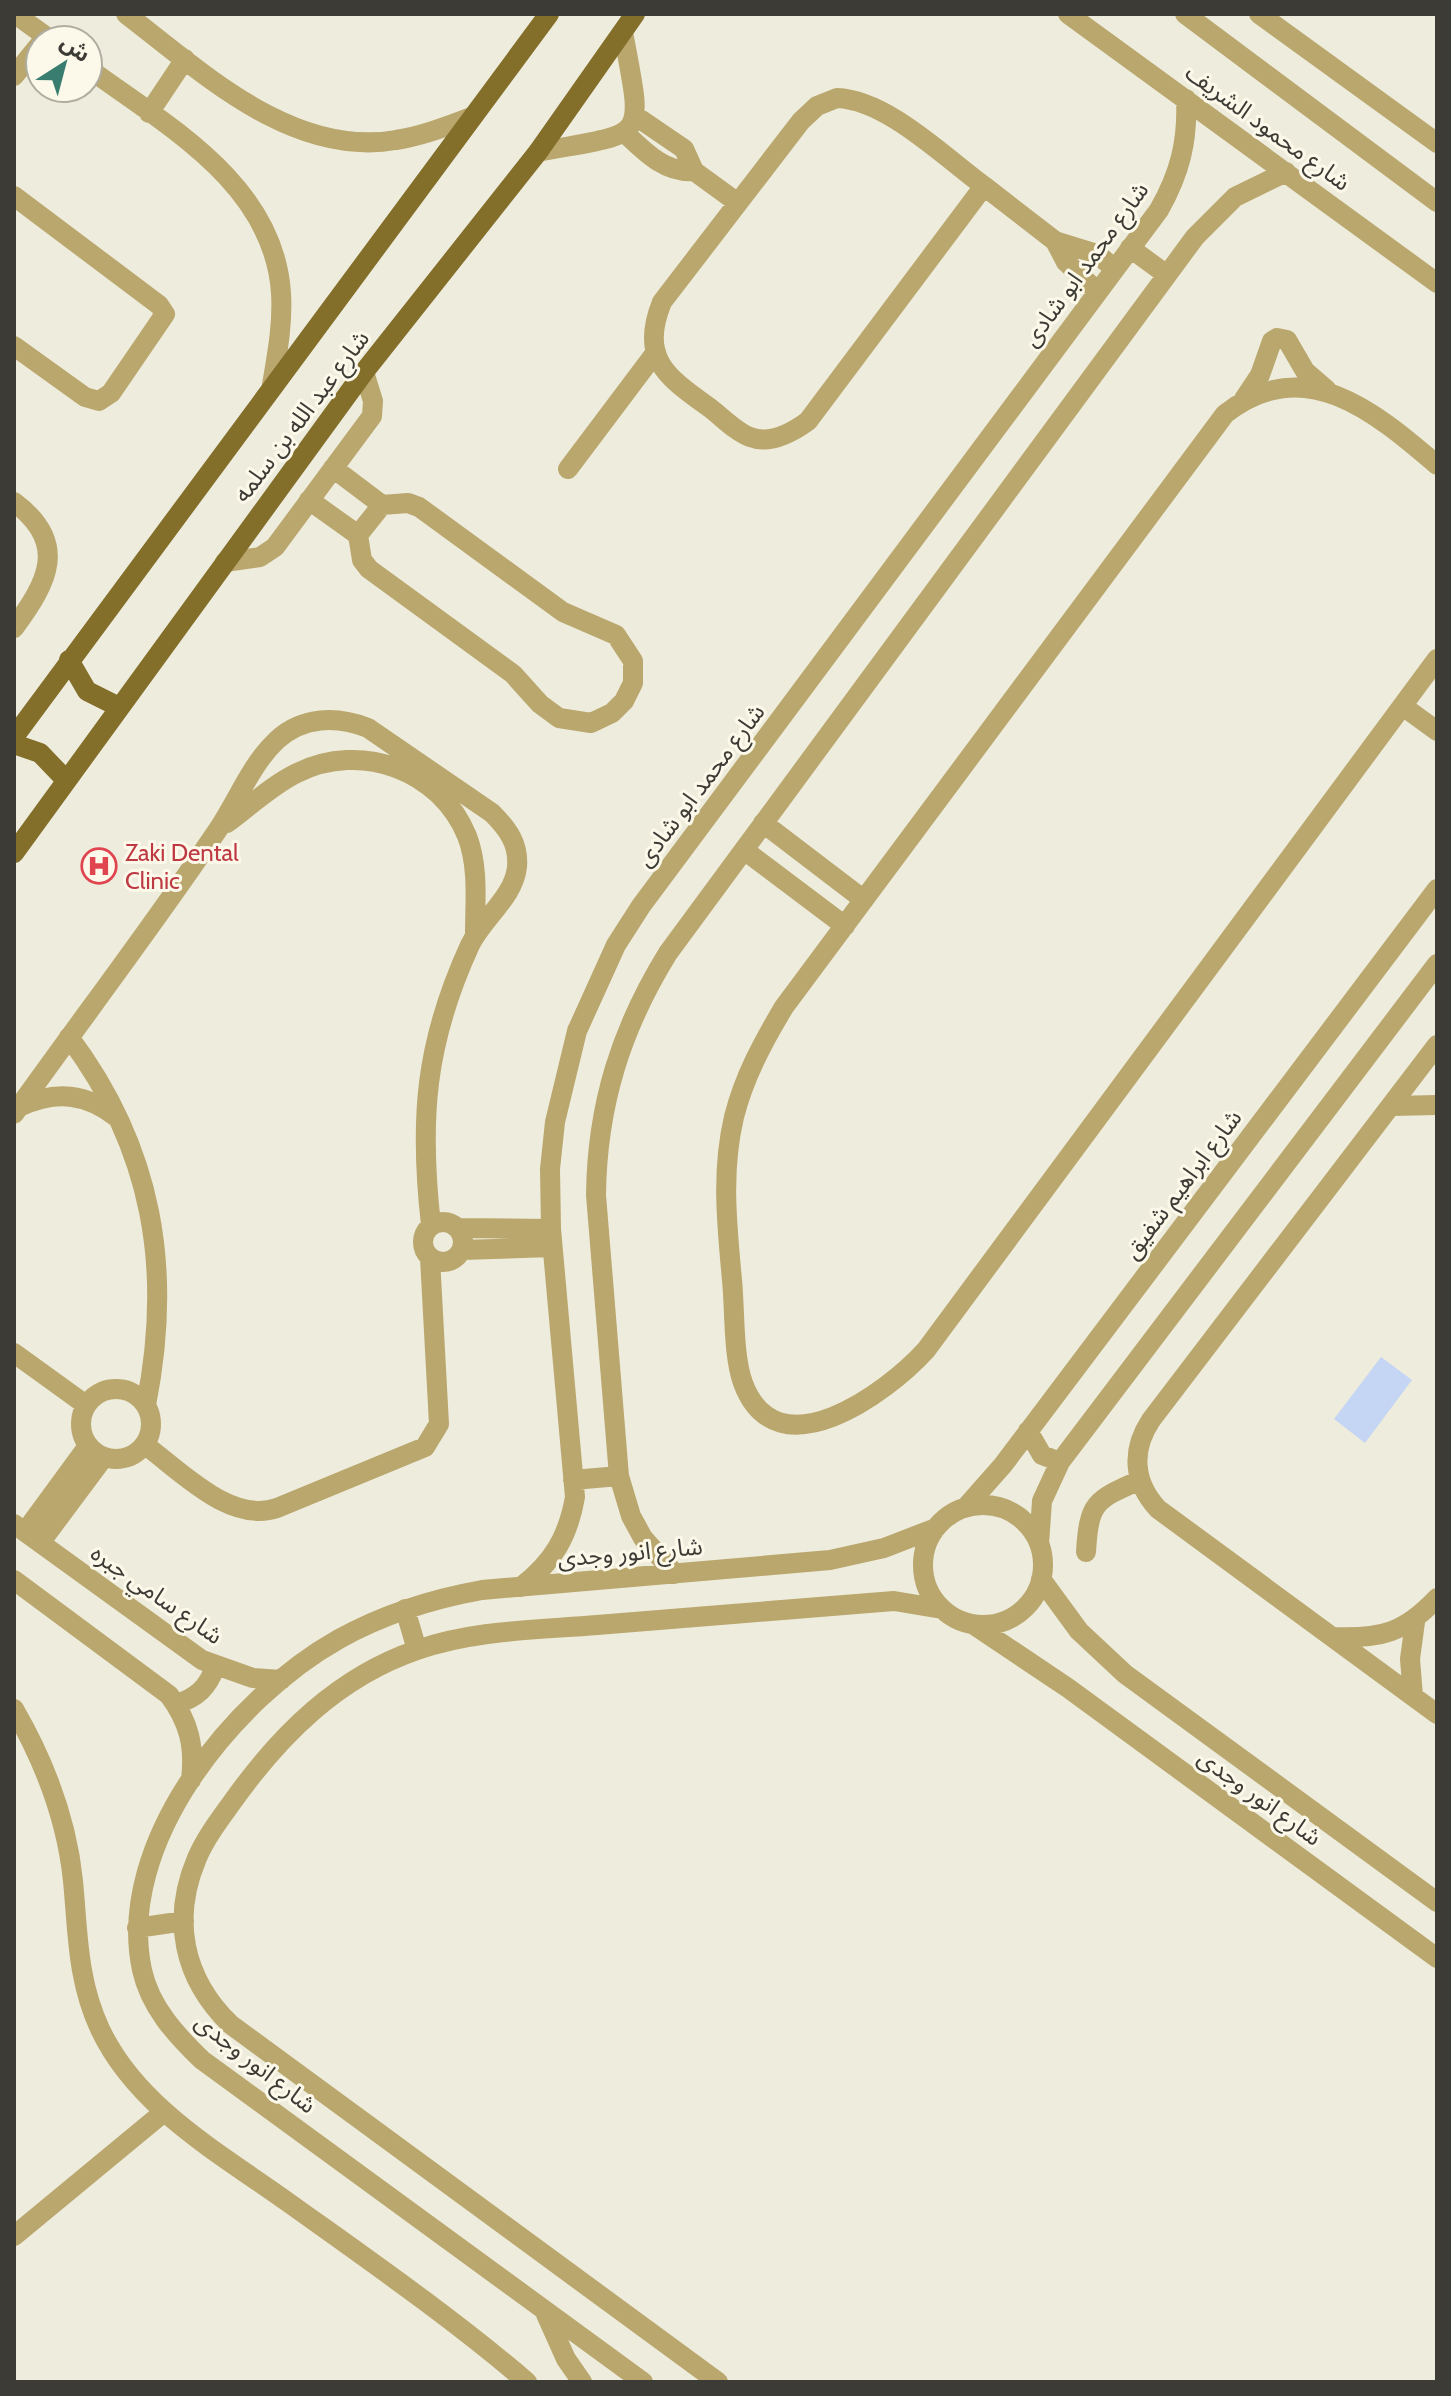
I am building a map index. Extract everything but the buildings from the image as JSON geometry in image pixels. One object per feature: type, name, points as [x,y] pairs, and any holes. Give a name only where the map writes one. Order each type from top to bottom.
[{"type":"main road","name":"شارع عبد الله بن سلمه","points":[[14,737],[549,14]]},
{"type":"main road","name":"شارع عبد الله بن سلمه","points":[[14,853],[364,372],[538,152],[635,14]]},
{"type":"main road","points":[[69,660],[87,691],[119,707]]},
{"type":"main road","points":[[14,744],[40,753],[66,780]]},
{"type":"street","points":[[126,14],[185,59],[275,120],[313,135],[353,142],[394,141],[433,132],[472,117]]},
{"type":"street","name":"شارع محمود الشريف","points":[[1068,14],[1437,283]]},
{"type":"street","name":"شارع محمود الشريف","points":[[1185,14],[1437,202]]},
{"type":"street","points":[[1259,14],[1437,143]]},
{"type":"street","points":[[623,32],[631,125]]},
{"type":"street","points":[[149,113],[185,59]]},
{"type":"street","points":[[104,80],[226,173],[254,208],[273,249],[281,293],[272,385]]},
{"type":"street","points":[[984,186],[808,421],[796,430],[767,439],[751,437],[668,378],[656,352],[655,321],[662,302],[801,121],[817,106],[837,98],[858,99],[878,108],[984,186],[1055,241],[1097,254],[1115,269]]},
{"type":"street","name":"شارع محمد ابو شادى","points":[[521,1587],[543,1570],[559,1549],[571,1524],[573,1480],[552,1238],[550,1169],[564,1076],[577,1031],[616,945],[641,906],[1115,269],[1173,185],[1185,143],[1186,99]]},
{"type":"street","points":[[538,152],[631,125],[684,149],[694,171],[738,203]]},
{"type":"street","points":[[675,1574],[643,1538],[631,1516],[619,1476],[596,1195],[600,1122],[618,1050],[643,995],[668,953],[1167,275],[1213,215],[1260,182],[1286,172]]},
{"type":"street","points":[[14,196],[159,305],[165,314],[111,393],[99,401],[85,397],[14,346]]},
{"type":"street","points":[[1055,241],[1066,262],[1098,292]]},
{"type":"street","points":[[1130,248],[1167,275]]},
{"type":"street","points":[[1244,399],[1277,338],[1287,340],[1305,371],[1327,390],[1380,421],[1437,465]]},
{"type":"street","points":[[568,469],[656,352]]},
{"type":"street","points":[[225,562],[260,557],[275,547],[372,416],[371,386],[364,372]]},
{"type":"street","points":[[1327,390],[1298,385],[1270,388],[1244,399],[1225,414],[763,1041],[746,1079],[727,1157],[724,1198],[742,1380],[761,1410],[793,1424],[810,1424],[828,1419],[889,1386],[926,1350],[1247,914],[1434,672]]},
{"type":"street","points":[[309,500],[358,535],[362,560],[369,569],[513,674],[550,712],[568,721],[591,723],[612,713],[624,701],[633,683],[633,661],[616,635],[563,612],[419,507],[408,503],[382,505],[333,468]]},
{"type":"street","points":[[14,502],[41,530],[48,566],[41,589],[14,628]]},
{"type":"street","points":[[358,535],[382,505]]},
{"type":"street","points":[[1404,707],[1437,731]]},
{"type":"street","points":[[16,1110],[217,831],[265,754],[286,734],[312,721],[331,719],[368,728],[492,813],[507,828],[516,848],[517,869],[510,889],[475,934],[457,973],[431,1062],[423,1155],[431,1225],[423,1241],[430,1258],[439,1424],[425,1447],[277,1508],[256,1512],[227,1503],[145,1445]]},
{"type":"street","points":[[217,831],[296,773],[320,764],[358,760],[396,767],[439,794],[467,837],[474,862],[475,934]]},
{"type":"street","points":[[763,823],[864,900]]},
{"type":"street","points":[[744,850],[845,926]]},
{"type":"street","name":"شارع ابراهيم شفيق","points":[[965,1508],[1028,1431],[1437,889]]},
{"type":"street","points":[[1039,1544],[1017,1516],[1000,1508],[965,1508],[936,1528],[927,1543],[923,1569],[931,1595],[942,1609],[974,1625],[1000,1622],[1024,1609],[1041,1579],[1039,1544],[1042,1501],[1060,1462],[1437,964]]},
{"type":"street","points":[[69,1037],[105,1089],[138,1164],[158,1260],[159,1321],[146,1405],[151,1432],[145,1445],[127,1458],[96,1451],[82,1433],[81,1419],[86,1405],[96,1395],[123,1390],[146,1405]]},
{"type":"street","points":[[1437,1046],[1151,1420],[1138,1444],[1140,1480],[1158,1509],[1437,1714]]},
{"type":"street","points":[[16,1110],[60,1094],[82,1097],[119,1119]]},
{"type":"street","points":[[1392,1106],[1437,1105]]},
{"type":"street","points":[[431,1225],[445,1222],[458,1228],[552,1238]]},
{"type":"street","points":[[458,1228],[463,1238],[462,1250]]},
{"type":"street","points":[[430,1258],[448,1262],[462,1250],[552,1238]]},
{"type":"street","points":[[14,1353],[86,1405]]},
{"type":"street","points":[[1028,1431],[1042,1455],[1060,1462]]},
{"type":"street","points":[[26,1533],[96,1451]]},
{"type":"street","points":[[573,1480],[619,1476]]},
{"type":"street","points":[[1086,1552],[1088,1515],[1095,1503],[1140,1480]]},
{"type":"street","name":"شارع انور وجدى","points":[[643,2382],[202,2060],[176,2035],[156,2006],[143,1972],[137,1928],[140,1894],[151,1854],[191,1780],[218,1744],[281,1680],[338,1640],[405,1609],[445,1597],[521,1587],[830,1560],[884,1548],[936,1528]]},
{"type":"street","name":"شارع سامي جبره","points":[[26,1533],[179,1645],[215,1667],[253,1678],[281,1680]]},
{"type":"street","name":"شارع انور وجدى","points":[[1041,1579],[1079,1631],[1125,1674],[1437,1902]]},
{"type":"street","points":[[14,1580],[152,1680],[176,1704],[191,1735],[194,1757],[191,1780]]},
{"type":"street","points":[[1333,1637],[1375,1635],[1415,1622],[1437,1598]]},
{"type":"street","name":"شارع انور وجدى","points":[[718,2382],[230,2024],[199,1990],[189,1961],[184,1921],[190,1873],[202,1846],[254,1771],[322,1702],[381,1664],[417,1650],[490,1633],[894,1601],[942,1609]]},
{"type":"street","points":[[405,1609],[417,1650]]},
{"type":"street","points":[[1413,1696],[1410,1659],[1415,1622]]},
{"type":"street","name":"شارع انور وجدى","points":[[974,1625],[1057,1681],[1437,1958]]},
{"type":"street","points":[[176,1704],[205,1687],[215,1667]]},
{"type":"street","points":[[14,1709],[39,1760],[65,1839],[73,1880],[78,1954],[90,2007],[120,2064],[164,2112],[467,2332],[527,2382]]},
{"type":"street","points":[[137,1928],[184,1921]]},
{"type":"street","points":[[14,2236],[164,2112]]},
{"type":"street","points":[[544,2310],[559,2347],[582,2382]]},
{"type":"water","points":[[1381,1357],[1412,1380],[1365,1443],[1334,1419]]},
{"type":"place","name":"Zaki Dental Clinic","points":[[99,866]]}]
